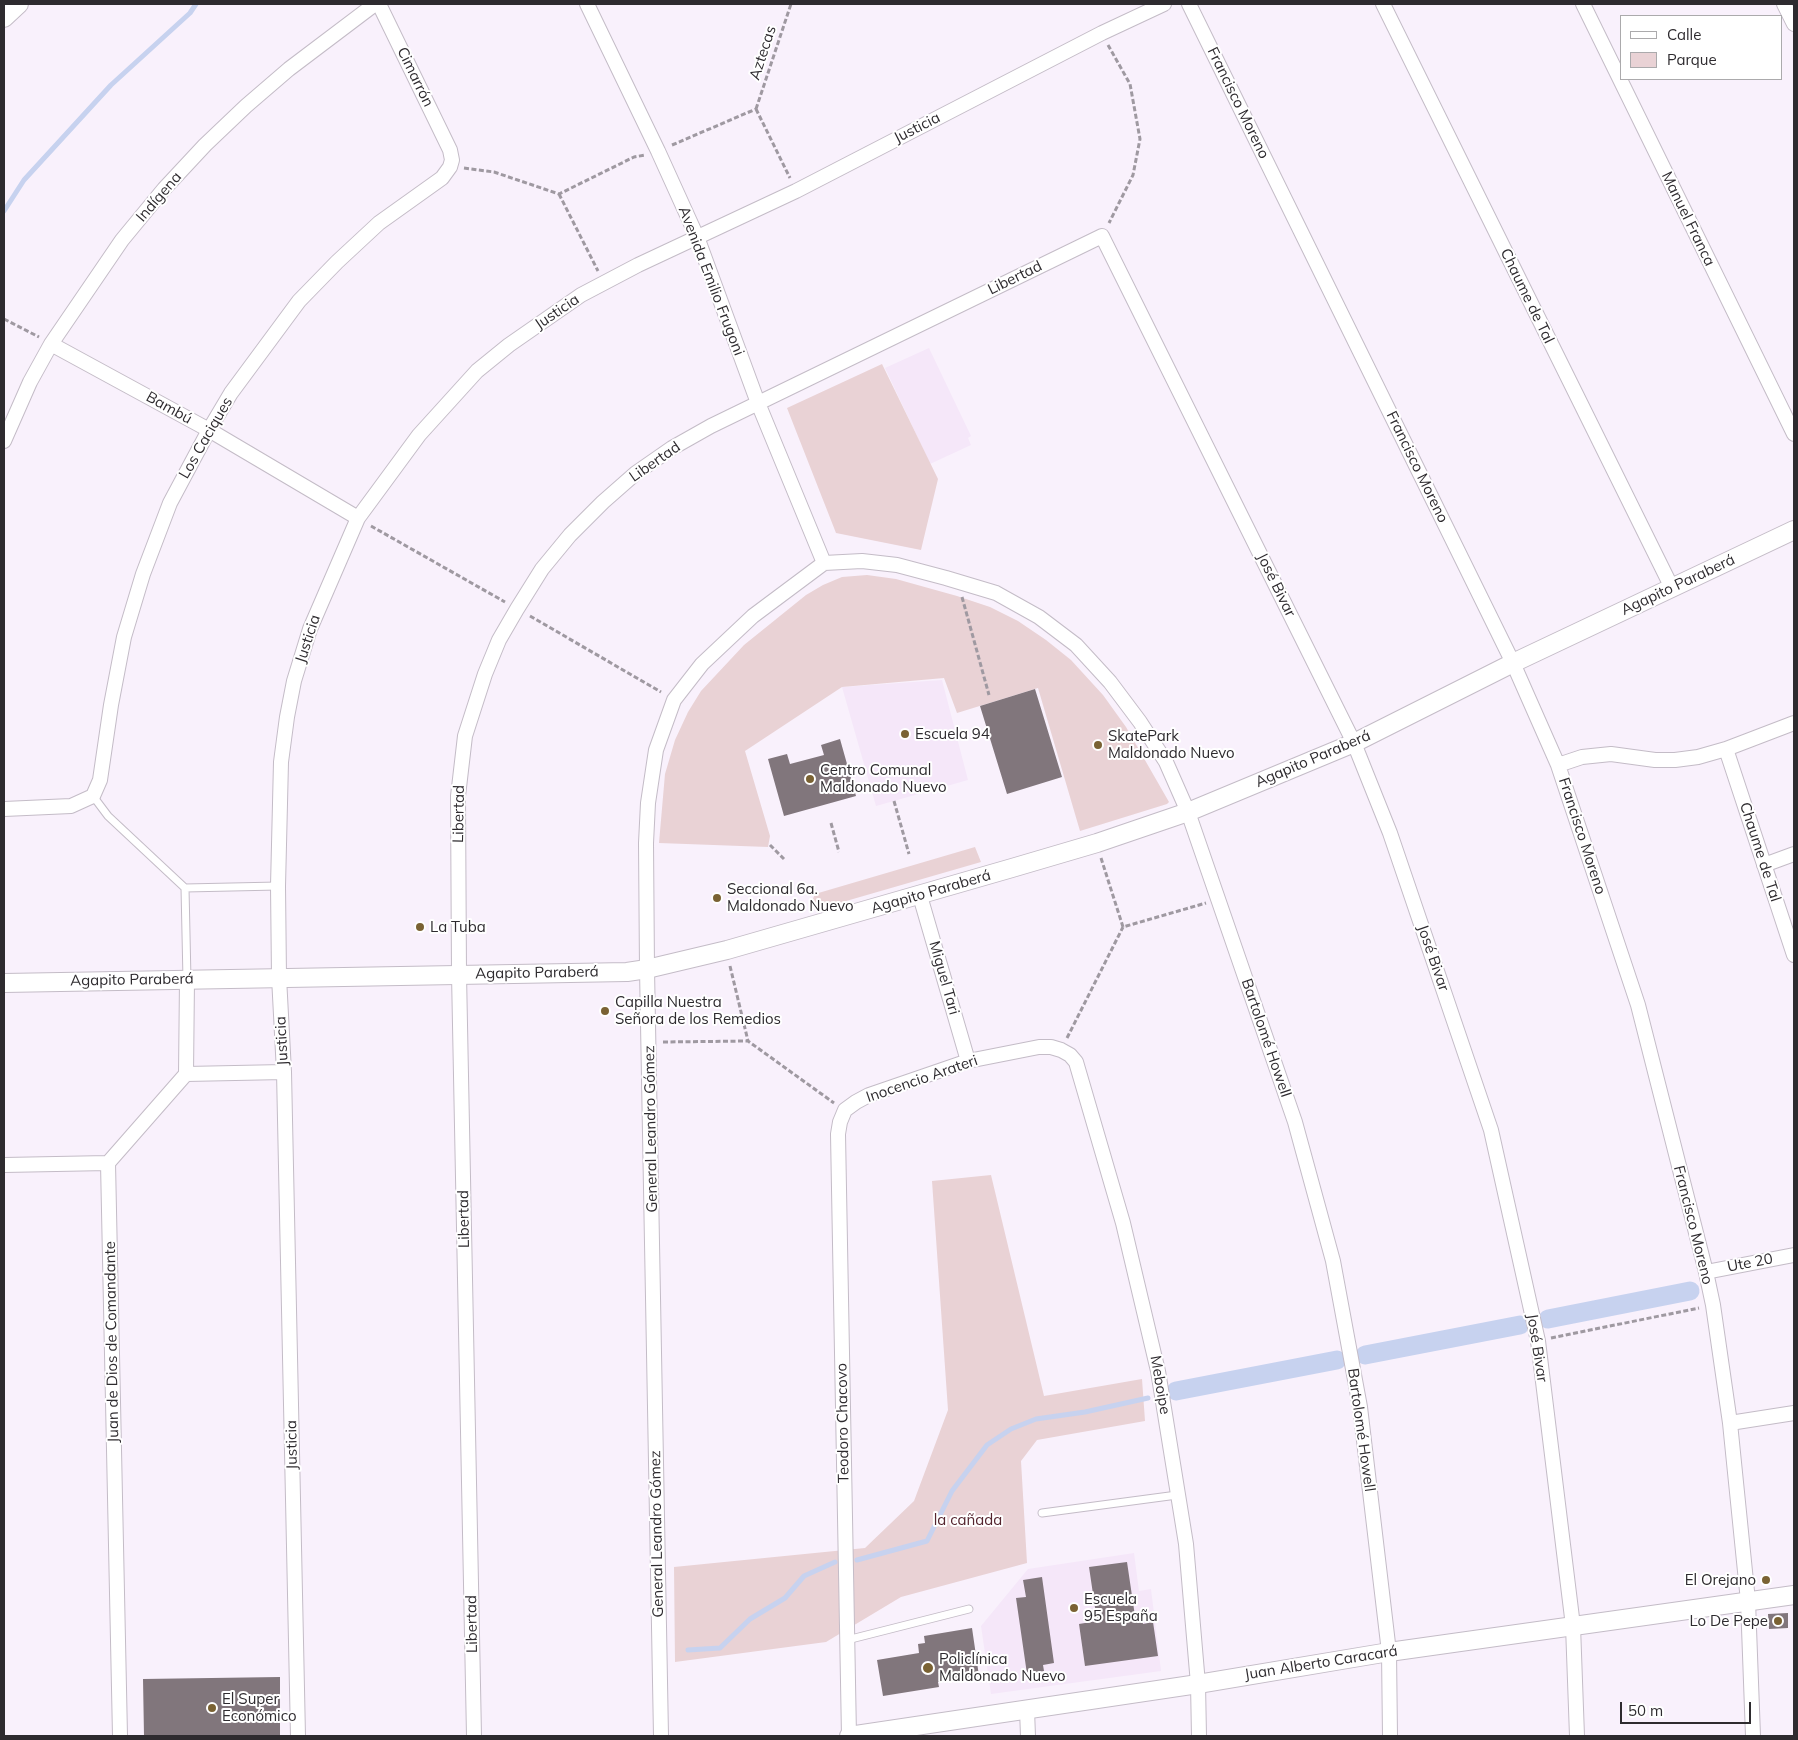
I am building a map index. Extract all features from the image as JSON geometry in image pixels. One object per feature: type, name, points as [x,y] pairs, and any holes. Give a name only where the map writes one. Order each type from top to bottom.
[{"type":"street","points":[[4,18],[19,4]]},
{"type":"street","name":"Indígena","points":[[4,442],[30,382],[52,344],[122,240],[164,189],[205,145],[246,106],[289,69],[375,4]]},
{"type":"street","name":"Cimarrón","points":[[379,4],[450,150],[452,160],[450,167]]},
{"type":"street","name":"Avenida Emilio Frugoni","points":[[587,4],[697,237],[758,404],[824,563]]},
{"type":"street","name":"Justicia","points":[[298,1736],[284,1072],[279,977],[278,886],[281,762],[294,681],[310,629],[358,518],[419,436],[477,371],[580,295],[697,237],[796,191],[1102,33],[1164,4]]},
{"type":"street","name":"Francisco Moreno","points":[[1189,4],[1513,663],[1558,765],[1638,1005],[1713,1305],[1730,1423],[1748,1600],[1753,1736]]},
{"type":"street","name":"Chaume de Tal","points":[[1382,4],[1672,588]]},
{"type":"street","name":"Manuel Franca","points":[[1583,4],[1620,79]]},
{"type":"street","points":[[1784,4],[1794,24]]},
{"type":"street","name":"Manuel Franca","points":[[1620,80],[1794,434]]},
{"type":"street","name":"Los Caciques","points":[[90,798],[100,780],[111,705],[124,637],[143,574],[170,503],[188,466],[231,393],[299,301],[379,223],[442,178],[450,167]]},
{"type":"street","name":"Libertad","points":[[474,1736],[459,974],[458,796],[465,736],[473,708],[499,640],[542,569],[570,535],[636,473],[672,448],[711,426],[1102,236]]},
{"type":"street","name":"José Bivar","points":[[1102,236],[1354,743],[1390,833],[1491,1130],[1538,1340],[1574,1626],[1577,1736]]},
{"type":"street","name":"Bambú","points":[[52,344],[209,430],[358,518]]},
{"type":"street","name":"Agapito Paraberá","points":[[4,982],[627,972],[727,950],[920,896],[1097,843],[1188,812],[1354,743],[1513,663],[1794,530]]},
{"type":"street","name":"Bartolomé Howell","points":[[824,563],[862,561],[897,565],[996,593],[1039,617],[1076,645],[1110,682],[1140,722],[1166,762],[1188,812],[1295,1122],[1333,1261],[1360,1406],[1388,1652],[1390,1736]]},
{"type":"street","name":"General Leandro Gómez","points":[[661,1736],[647,969],[646,843],[648,803],[656,750],[674,700],[702,664],[753,616],[824,563]]},
{"type":"street","points":[[1558,765],[1582,757],[1611,754],[1655,760],[1675,760],[1698,756],[1726,749],[1794,723]]},
{"type":"street","name":"Chaume de Tal","points":[[1726,749],[1794,955]]},
{"type":"street","points":[[4,809],[71,806],[90,798]]},
{"type":"street","points":[[1764,865],[1794,854]]},
{"type":"street","name":"Miguel Tari","points":[[920,896],[968,1061]]},
{"type":"street","points":[[4,1164],[108,1163],[186,1074],[187,980]]},
{"type":"street","name":"Inocencio Arateri","points":[[845,1110],[869,1095],[968,1061],[1039,1047],[1051,1047],[1061,1050]]},
{"type":"street","name":"Meboipe","points":[[1061,1050],[1070,1055],[1076,1062],[1123,1223],[1158,1371],[1186,1544],[1198,1684],[1199,1736]]},
{"type":"street","points":[[186,1074],[284,1072]]},
{"type":"street","name":"Teodoro Chacovo","points":[[845,1110],[838,1134],[849,1736]]},
{"type":"street","name":"Juan de Dios de Comandante","points":[[108,1163],[120,1736]]},
{"type":"street","name":"Ute 20","points":[[1706,1272],[1794,1254]]},
{"type":"street","points":[[1730,1423],[1794,1413]]},
{"type":"street","name":"Juan Alberto Caracará","points":[[849,1736],[1198,1684],[1388,1652],[1794,1595]]},
{"type":"street","points":[[1027,1710],[1028,1736]]},
{"type":"lane","points":[[90,798],[185,888],[278,886]]},
{"type":"lane","points":[[185,888],[187,980]]},
{"type":"lane","points":[[1042,1513],[1177,1495]]},
{"type":"lane","points":[[847,1640],[969,1609]]},
{"type":"path","name":"Aztecas","points":[[756,109],[791,4]]},
{"type":"path","points":[[1102,33],[1130,84],[1140,139],[1133,175],[1117,210],[1102,236]]},
{"type":"path","points":[[559,194],[634,157],[658,151],[756,109],[796,191]]},
{"type":"path","points":[[450,167],[494,172],[559,194],[604,282]]},
{"type":"path","points":[[4,319],[52,344]]},
{"type":"path","points":[[961,593],[989,695]]},
{"type":"path","points":[[894,801],[909,854]]},
{"type":"path","points":[[831,823],[839,852]]},
{"type":"path","points":[[1061,1050],[1123,927],[1097,843]]},
{"type":"path","points":[[770,845],[784,859]]},
{"type":"path","points":[[1123,927],[1219,899]]},
{"type":"path","points":[[727,950],[748,1041]]},
{"type":"path","points":[[649,1043],[748,1041],[845,1110]]},
{"type":"path","points":[[1538,1340],[1713,1305]]},
{"type":"shaded area","points":[[929,348],[971,436],[968,438],[971,445],[930,464],[885,368]]},
{"type":"shaded area","name":"Escuela 94","points":[[942,680],[968,780],[876,806],[842,687]]},
{"type":"shaded area","name":"Escuela 95 España","points":[[1134,1553],[1139,1591],[1151,1589],[1161,1671],[991,1694],[981,1626],[1028,1569]]},
{"type":"green space","points":[[882,364],[938,479],[921,550],[836,533],[787,408]]},
{"type":"green space","points":[[867,575],[896,579],[990,607],[1018,621],[1046,640],[1071,660],[1103,695],[1126,727],[1169,802],[1080,831],[1038,688],[957,713],[944,678],[842,687],[745,751],[770,836],[768,847],[659,843],[665,774],[675,740],[688,712],[701,691],[744,645],[806,595],[842,577]]},
{"type":"green space","points":[[975,847],[981,862],[815,910],[811,903],[815,894]]},
{"type":"green space","name":"la cañada","points":[[991,1175],[1044,1396],[1142,1379],[1145,1421],[1037,1440],[1021,1461],[1027,1563],[901,1597],[826,1642],[675,1662],[674,1567],[865,1548],[914,1501],[948,1410],[932,1181]]},
{"type":"building","points":[[1035,689],[1062,777],[1007,794],[980,706]]},
{"type":"building","points":[[840,739],[856,796],[784,816],[768,759],[787,754],[790,764],[824,755],[821,745]]},
{"type":"building","points":[[1127,1562],[1135,1616],[1141,1615],[1143,1624],[1153,1622],[1158,1656],[1085,1666],[1079,1624],[1097,1621],[1089,1567]]},
{"type":"building","points":[[1042,1577],[1054,1663],[1043,1665],[1044,1671],[1027,1674],[1016,1598],[1026,1597],[1023,1580]]},
{"type":"building","name":"Lo De Pepe","points":[[1788,1613],[1788,1628],[1769,1629],[1768,1614]]},
{"type":"building","name":"Policlínica Maldonado Nuevo","points":[[972,1628],[979,1676],[938,1682],[939,1687],[883,1696],[877,1660],[919,1653],[918,1644],[925,1643],[924,1636]]},
{"type":"building","name":"El Super Económico","points":[[280,1677],[280,1736],[144,1736],[143,1679]]},
{"type":"waterway","points":[[4,211],[24,180],[111,85],[190,13],[196,4]]},
{"type":"waterway","points":[[1548,1319],[1690,1291]]},
{"type":"waterway","points":[[1365,1355],[1520,1325]]},
{"type":"waterway","points":[[1176,1391],[1337,1360]]},
{"type":"waterway","points":[[857,1560],[927,1541],[952,1491],[987,1445],[1011,1429],[1036,1419],[1085,1412],[1148,1398]]},
{"type":"waterway","points":[[688,1650],[720,1648],[750,1619],[785,1598],[804,1576],[835,1562]]},
{"type":"place","name":"Escuela 94","points":[[905,734]]},
{"type":"place","name":"SkatePark Maldonado Nuevo","points":[[1098,745]]},
{"type":"place","name":"Centro Comunal Maldonado Nuevo","points":[[810,779]]},
{"type":"place","name":"Seccional 6a. Maldonado Nuevo","points":[[717,898]]},
{"type":"place","name":"La Tuba","points":[[420,927]]},
{"type":"place","name":"Capilla Nuestra Señora de los Remedios","points":[[605,1011]]},
{"type":"place","name":"El Orejano","points":[[1766,1580]]},
{"type":"place","name":"Escuela 95 España","points":[[1074,1608]]},
{"type":"place","name":"Lo De Pepe","points":[[1778,1621]]},
{"type":"place","name":"Policlínica Maldonado Nuevo","points":[[928,1668]]},
{"type":"place","name":"El Super Económico","points":[[212,1708]]}]
